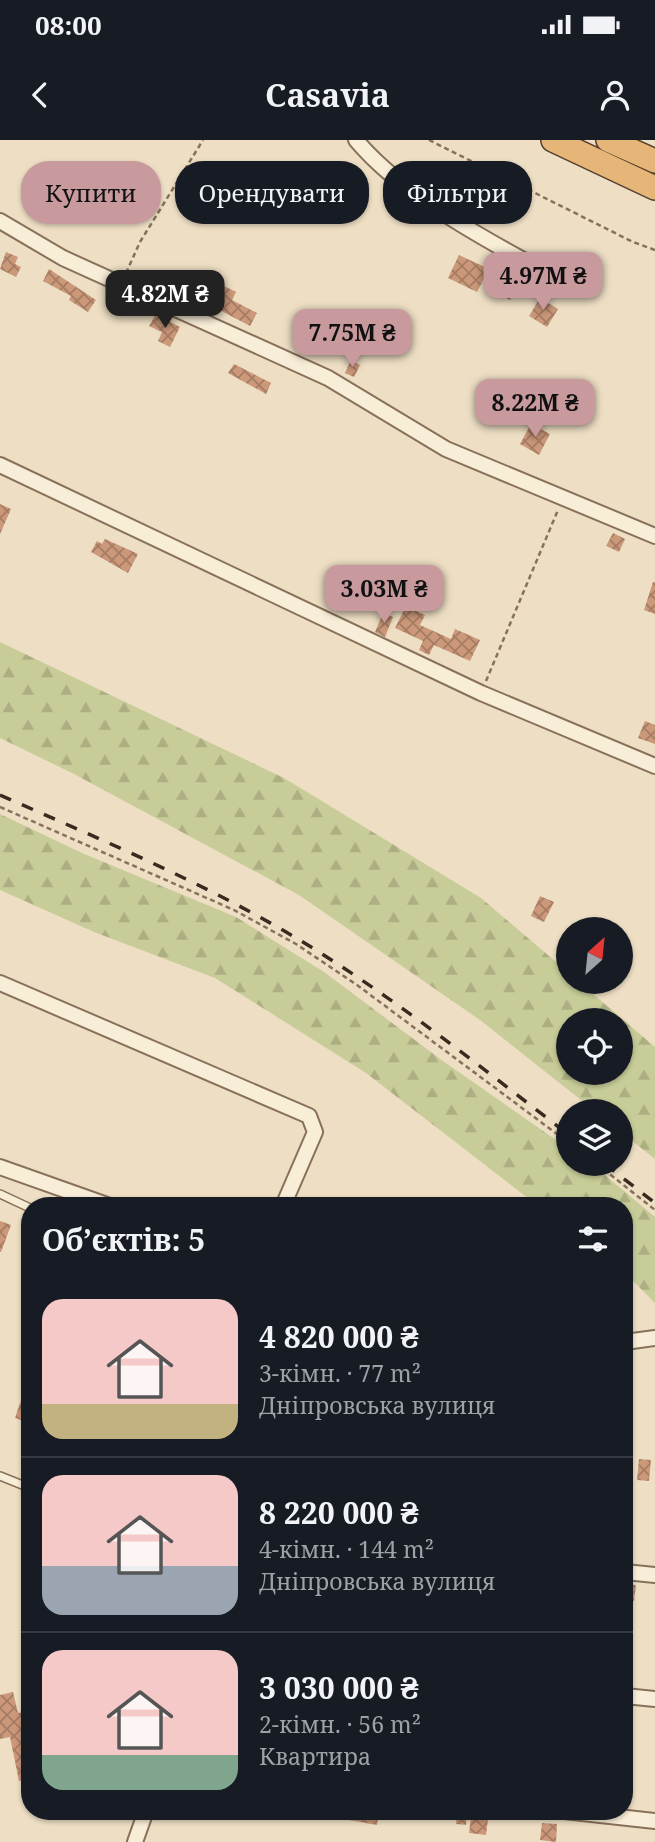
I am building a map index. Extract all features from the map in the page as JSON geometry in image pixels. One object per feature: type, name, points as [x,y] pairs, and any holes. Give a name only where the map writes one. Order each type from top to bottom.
[{"type":"highway","points":[[553,140],[655,188]]},
{"type":"highway","points":[[608,140],[655,162]]},
{"type":"street","points":[[356,140],[372,159],[460,225],[527,262]]},
{"type":"street","points":[[0,221],[63,258],[328,378],[446,449],[655,536]]},
{"type":"street","points":[[0,465],[481,693],[655,765]]},
{"type":"street","points":[[0,983],[309,1116],[315,1132],[287,1197]]},
{"type":"street","points":[[0,1167],[85,1197]]},
{"type":"street","points":[[633,1341],[655,1339]]},
{"type":"street","points":[[633,1573],[655,1575]]},
{"type":"street","points":[[633,1697],[655,1699]]},
{"type":"street","points":[[633,1819],[655,1821]]},
{"type":"street","points":[[135,1842],[143,1820]]},
{"type":"lane","points":[[0,1194],[21,1204]]},
{"type":"lane","points":[[0,1476],[21,1485]]},
{"type":"path","points":[[125,285],[126,269],[203,140]]},
{"type":"path","points":[[429,140],[633,242],[655,250]]},
{"type":"path","points":[[481,693],[563,497]]},
{"type":"path","points":[[0,807],[234,910],[296,944],[357,985],[556,1133]]},
{"type":"path","points":[[612,1176],[655,1210]]},
{"type":"green space","points":[[0,642],[284,778],[481,898],[556,962],[556,994],[593,994],[609,1008],[556,1008],[556,1080],[480,1020],[299,895],[74,774],[0,738]]},
{"type":"green space","points":[[0,814],[82,853],[236,917],[324,972],[443,1061],[556,1140],[556,1176],[606,1176],[631,1197],[526,1197],[366,1073],[215,978],[94,932],[0,890]]},
{"type":"green space","points":[[633,1028],[655,1047],[655,1159],[633,1142],[633,1099],[580,1099],[562,1085],[633,1085]]},
{"type":"green space","points":[[633,1199],[655,1217],[655,1303],[633,1281]]},
{"type":"building","points":[[6,252],[18,257],[15,264],[21,267],[16,277],[0,269]]},
{"type":"building","points":[[459,255],[489,269],[477,292],[448,278]]},
{"type":"building","points":[[49,269],[96,300],[88,312],[69,300],[71,296],[43,281]]},
{"type":"building","points":[[509,274],[521,280],[510,300],[499,294]]},
{"type":"building","points":[[220,284],[236,292],[232,300],[257,313],[250,326],[210,305]]},
{"type":"building","points":[[540,298],[558,309],[547,327],[529,316]]},
{"type":"building","points":[[156,314],[180,327],[170,347],[158,341],[162,332],[149,326]]},
{"type":"building","points":[[351,360],[360,365],[354,377],[345,373]]},
{"type":"building","points":[[234,364],[271,383],[266,394],[228,373]]},
{"type":"building","points":[[531,424],[550,434],[539,455],[520,444]]},
{"type":"building","points":[[0,504],[11,509],[0,534]]},
{"type":"building","points":[[613,533],[625,539],[619,552],[606,546]]},
{"type":"building","points":[[105,539],[138,554],[128,573],[91,552],[97,541],[102,544]]},
{"type":"building","points":[[655,582],[655,614],[644,610]]},
{"type":"building","points":[[406,606],[425,615],[420,625],[451,639],[455,629],[480,640],[470,661],[434,645],[429,655],[419,650],[423,641],[395,628]]},
{"type":"building","points":[[383,613],[393,617],[385,637],[375,632]]},
{"type":"building","points":[[645,721],[655,725],[655,744],[638,738]]},
{"type":"building","points":[[540,896],[554,902],[544,922],[531,916]]},
{"type":"building","points":[[0,1221],[11,1225],[1,1252],[0,1252]]},
{"type":"building","points":[[21,1400],[21,1420],[15,1418]]},
{"type":"building","points":[[639,1459],[651,1460],[649,1481],[637,1480]]},
{"type":"building","points":[[633,1585],[636,1585],[633,1601]]},
{"type":"building","points":[[13,1692],[18,1713],[21,1712],[21,1781],[10,1737],[0,1739],[0,1695]]},
{"type":"building","points":[[349,1820],[378,1820],[377,1825]]},
{"type":"building","points":[[456,1820],[466,1820],[466,1825],[456,1824]]},
{"type":"building","points":[[471,1820],[488,1820],[486,1835],[469,1833]]},
{"type":"building","points":[[542,1823],[557,1824],[556,1842],[540,1840]]},
{"type":"railway","points":[[0,795],[170,871],[293,936],[453,1045],[556,1125]]},
{"type":"railway","points":[[620,1176],[655,1203]]}]
